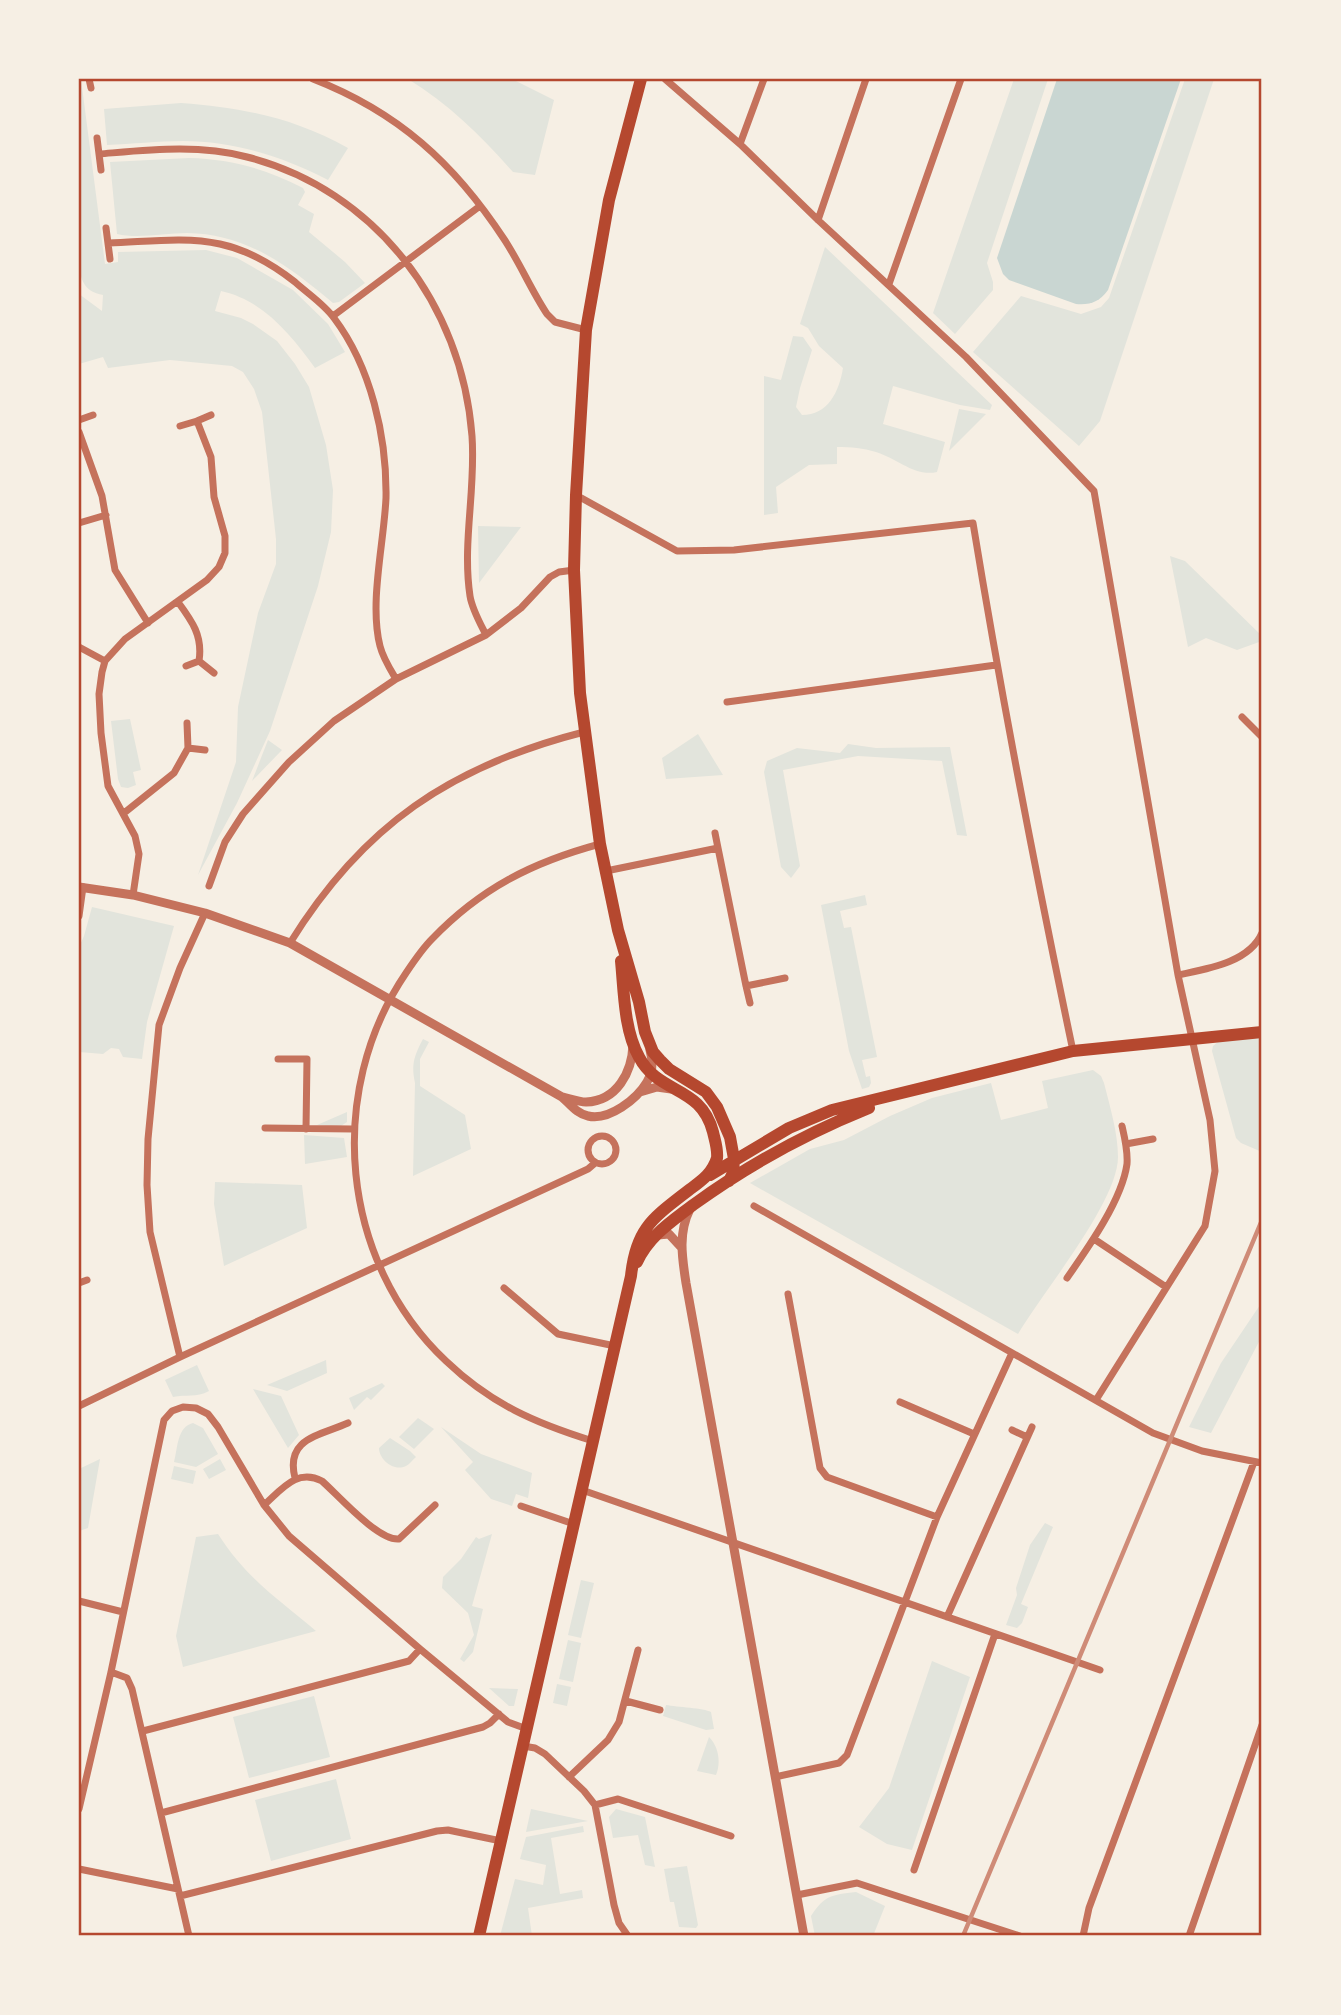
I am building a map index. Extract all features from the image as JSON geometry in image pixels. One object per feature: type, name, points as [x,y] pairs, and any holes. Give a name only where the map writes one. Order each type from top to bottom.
[{"type":"main road","points":[[641,79],[609,200],[586,330],[574,570],[584,732],[600,844],[618,930],[648,1041],[653,1052],[669,1069],[705,1092],[717,1107],[730,1137],[734,1159],[733,1173],[729,1181]]},
{"type":"main road","points":[[618,930],[625,1004],[633,1043],[649,1068],[677,1091],[689,1096],[708,1116],[716,1144],[715,1165],[705,1178]]},
{"type":"main road","points":[[479,1936],[631,1276],[636,1244],[643,1231],[660,1213],[705,1178],[756,1146],[820,1115],[1073,1051],[1262,1032]]},
{"type":"main road","points":[[631,1276],[638,1259],[663,1227],[729,1181],[828,1126],[915,1091]]},
{"type":"main road","points":[[730,1137],[740,1146],[756,1146]]},
{"type":"main road","points":[[716,1144],[721,1151],[734,1159],[761,1161]]},
{"type":"street","points":[[89,79],[90,88]]},
{"type":"street","points":[[313,79],[369,105],[401,125],[431,149],[505,240],[547,314],[555,322],[586,330]]},
{"type":"street","points":[[665,79],[740,144],[966,357],[1094,491],[1178,975],[1210,1120],[1215,1171],[1205,1226],[1096,1400]]},
{"type":"street","points":[[740,144],[764,79]]},
{"type":"street","points":[[818,220],[866,79]]},
{"type":"street","points":[[889,284],[961,79]]},
{"type":"street","points":[[97,138],[101,170]]},
{"type":"street","points":[[99,154],[189,149],[245,156],[282,167],[331,193],[352,208],[388,239],[407,261],[438,313],[459,366],[468,402],[472,447],[468,565],[470,597],[486,635]]},
{"type":"street","points":[[333,316],[480,206]]},
{"type":"street","points":[[106,228],[110,258]]},
{"type":"street","points":[[109,243],[203,241],[240,250],[271,265],[333,316],[358,357],[376,414],[384,462],[386,498],[378,586],[379,645],[396,679]]},
{"type":"street","points":[[79,420],[93,415]]},
{"type":"street","points":[[180,426],[211,415]]},
{"type":"street","points":[[133,895],[139,854],[135,836],[108,786],[99,694],[105,661],[125,639],[207,580],[219,567],[225,553],[224,527],[214,497],[212,464],[197,421]]},
{"type":"street","points":[[79,432],[102,496],[115,570],[148,622]]},
{"type":"street","points":[[576,495],[677,551],[734,550],[973,523],[1027,831],[1073,1051]]},
{"type":"street","points":[[79,523],[106,515]]},
{"type":"street","points":[[209,886],[225,842],[243,814],[273,778],[334,721],[396,679],[486,635],[521,608],[550,577],[559,572],[574,570]]},
{"type":"street","points":[[178,602],[197,631],[201,645],[199,661]]},
{"type":"street","points":[[79,647],[105,661]]},
{"type":"street","points":[[186,667],[199,661]]},
{"type":"street","points":[[199,661],[214,673]]},
{"type":"street","points":[[727,702],[996,665]]},
{"type":"street","points":[[1242,717],[1262,737]]},
{"type":"street","points":[[124,813],[174,773],[188,748],[187,723]]},
{"type":"street","points":[[290,943],[339,875],[363,848],[410,808],[489,762],[544,742],[584,732]]},
{"type":"street","points":[[188,748],[205,750]]},
{"type":"street","points":[[715,833],[750,1003]]},
{"type":"street","points":[[593,1441],[535,1422],[512,1410],[465,1378],[429,1345],[413,1325],[378,1265],[370,1244],[356,1182],[353,1129],[364,1062],[376,1026],[390,998],[431,939],[473,901],[492,888],[533,865],[600,844]]},
{"type":"street","points":[[606,871],[718,848]]},
{"type":"street","points":[[79,916],[81,887],[133,895],[205,913],[290,943],[562,1097],[585,1116],[600,1116],[618,1109],[639,1093],[657,1087],[677,1091]]},
{"type":"street","points":[[180,1357],[150,1232],[148,1139],[159,1025],[180,968],[205,913]]},
{"type":"street","points":[[1178,975],[1237,958],[1260,939],[1262,933]]},
{"type":"street","points":[[746,986],[785,978]]},
{"type":"street","points":[[639,1093],[649,1068],[648,1041]]},
{"type":"street","points":[[562,1097],[583,1102],[599,1099],[613,1091],[628,1074],[633,1043]]},
{"type":"street","points":[[278,1059],[307,1059],[306,1129]]},
{"type":"street","points":[[628,1074],[649,1068],[669,1069]]},
{"type":"street","points":[[1067,1278],[1094,1239],[1124,1177],[1126,1144],[1122,1126]]},
{"type":"street","points":[[265,1128],[353,1129]]},
{"type":"street","points":[[79,1406],[588,1169],[595,1163],[607,1164],[614,1158],[615,1143],[607,1137],[598,1136],[590,1142],[587,1151],[595,1163]]},
{"type":"street","points":[[1126,1144],[1153,1139]]},
{"type":"street","points":[[754,1206],[1153,1433],[1202,1451],[1258,1462],[1089,1908],[1083,1936]]},
{"type":"street","points":[[690,1208],[685,1219],[681,1247],[804,1936]]},
{"type":"street","points":[[653,1237],[669,1234],[681,1247]]},
{"type":"street","points":[[1094,1239],[1166,1287]]},
{"type":"street","points":[[504,1288],[558,1334],[615,1346]]},
{"type":"street","points":[[788,1294],[820,1468],[827,1477],[937,1517]]},
{"type":"street","points":[[775,1777],[839,1763],[847,1755],[937,1517],[1012,1353]]},
{"type":"street","points":[[900,1402],[974,1434]]},
{"type":"street","points":[[79,1809],[111,1672],[163,1420],[172,1411],[183,1406],[196,1408],[208,1415],[218,1427],[264,1505],[289,1536],[508,1722],[527,1729]]},
{"type":"street","points":[[295,1478],[291,1462],[297,1447],[304,1441],[348,1423]]},
{"type":"street","points":[[947,1617],[1032,1427]]},
{"type":"street","points":[[1012,1430],[1027,1437]]},
{"type":"street","points":[[264,1505],[295,1478],[306,1475],[322,1481],[380,1534],[394,1540],[399,1539],[435,1504]]},
{"type":"street","points":[[582,1490],[1100,1670]]},
{"type":"street","points":[[521,1506],[574,1524]]},
{"type":"street","points":[[79,1601],[123,1612]]},
{"type":"street","points":[[914,1870],[995,1634]]},
{"type":"street","points":[[142,1731],[409,1661],[420,1649]]},
{"type":"street","points":[[569,1777],[608,1740],[620,1722],[638,1650]]},
{"type":"street","points":[[111,1672],[122,1675],[130,1683],[189,1936]]},
{"type":"street","points":[[626,1701],[660,1710]]},
{"type":"street","points":[[161,1813],[483,1727],[499,1713]]},
{"type":"street","points":[[1189,1936],[1262,1725]]},
{"type":"street","points":[[523,1746],[538,1749],[545,1754],[595,1805],[614,1905],[619,1923],[628,1936]]},
{"type":"street","points":[[595,1805],[618,1799],[731,1836]]},
{"type":"street","points":[[79,1869],[179,1893],[437,1830],[501,1841]]},
{"type":"street","points":[[797,1895],[858,1883],[1020,1936]]},
{"type":"shaded area","points":[[79,79],[105,264],[118,262],[118,252],[206,250],[237,258],[293,290],[328,324],[345,352],[315,368],[275,320],[250,302],[221,291],[215,311],[241,318],[277,341],[309,387],[326,445],[333,490],[331,532],[318,586],[270,731],[237,803],[198,875],[236,762],[238,707],[258,613],[276,564],[276,539],[262,412],[254,389],[243,372],[232,366],[170,360],[108,368],[103,357],[79,364],[79,294],[102,311],[103,295],[85,285],[79,266]]},
{"type":"shaded area","points":[[408,79],[512,79],[554,100],[535,175],[513,172],[464,122]]},
{"type":"shaded area","points":[[1014,79],[1048,79],[987,263],[993,290],[955,334],[933,313]]},
{"type":"shaded area","points":[[1057,79],[1181,79],[1108,290],[1098,300],[1086,304],[1076,304],[1009,280],[1003,274],[997,258]]},
{"type":"shaded area","points":[[1185,79],[1214,79],[1100,421],[1079,446],[973,352],[1021,296],[1081,314],[1101,307],[1109,298]]},
{"type":"shaded area","points":[[181,103],[246,111],[287,121],[348,148],[328,180],[294,164],[240,147],[183,141],[107,145],[104,109]]},
{"type":"shaded area","points":[[189,158],[248,166],[303,188],[305,192],[298,205],[314,214],[309,232],[365,283],[339,302],[333,303],[266,254],[229,239],[187,233],[143,236],[117,234],[110,162]]},
{"type":"shaded area","points":[[825,247],[992,405],[990,410],[960,405],[893,386],[883,424],[945,442],[937,472],[914,470],[871,451],[837,447],[837,464],[809,465],[776,487],[778,513],[764,515],[764,376],[781,380],[793,336],[803,337],[812,350],[796,407],[802,415],[819,411],[825,406],[835,393],[841,377],[843,368],[819,346],[808,328],[800,324]]},
{"type":"shaded area","points":[[959,409],[986,414],[949,451]]},
{"type":"shaded area","points":[[478,526],[521,527],[479,583]]},
{"type":"shaded area","points":[[1170,556],[1185,561],[1262,636],[1262,641],[1237,650],[1206,638],[1188,647]]},
{"type":"shaded area","points":[[130,719],[141,770],[133,772],[136,785],[128,788],[121,787],[118,779],[111,721]]},
{"type":"shaded area","points":[[698,734],[723,775],[666,779],[662,758]]},
{"type":"shaded area","points":[[268,740],[282,750],[252,781]]},
{"type":"shaded area","points":[[848,744],[876,748],[950,747],[967,836],[957,835],[942,761],[858,756],[783,770],[800,866],[791,878],[781,867],[764,772],[767,761],[797,748],[840,753]]},
{"type":"shaded area","points":[[865,895],[867,905],[840,911],[844,928],[851,927],[877,1057],[862,1060],[866,1077],[870,1076],[871,1083],[869,1087],[862,1089],[849,1051],[821,905]]},
{"type":"shaded area","points":[[92,907],[174,926],[147,1022],[142,1059],[123,1057],[119,1049],[111,1048],[103,1054],[79,1052],[79,947]]},
{"type":"shaded area","points":[[1262,1036],[1262,1152],[1236,1138],[1212,1051],[1219,1041]]},
{"type":"shaded area","points":[[423,1039],[429,1042],[420,1059],[420,1086],[465,1115],[471,1149],[413,1176],[413,1066]]},
{"type":"shaded area","points":[[1093,1070],[1101,1076],[1104,1083],[1117,1139],[1115,1176],[1093,1222],[1018,1334],[750,1183],[810,1149],[844,1140],[932,1098],[991,1083],[1001,1120],[1048,1108],[1042,1081]]},
{"type":"shaded area","points":[[347,1112],[347,1122],[341,1126],[317,1125]]},
{"type":"shaded area","points":[[304,1135],[344,1138],[347,1157],[305,1164]]},
{"type":"shaded area","points":[[215,1182],[302,1185],[307,1228],[224,1266],[214,1204]]},
{"type":"shaded area","points":[[1262,1302],[1262,1336],[1211,1433],[1189,1427],[1221,1363]]},
{"type":"shaded area","points":[[326,1360],[327,1373],[287,1391],[267,1385]]},
{"type":"shaded area","points":[[197,1365],[209,1391],[173,1397],[165,1380]]},
{"type":"shaded area","points":[[382,1383],[385,1386],[371,1400],[367,1397],[354,1410],[349,1398]]},
{"type":"shaded area","points":[[253,1389],[281,1396],[299,1435],[288,1448]]},
{"type":"shaded area","points":[[418,1418],[434,1429],[414,1449],[399,1437]]},
{"type":"shaded area","points":[[193,1423],[203,1428],[218,1454],[196,1467],[174,1462],[181,1433]]},
{"type":"shaded area","points":[[441,1427],[481,1454],[532,1473],[528,1498],[516,1494],[512,1506],[491,1499],[465,1470],[473,1462]]},
{"type":"shaded area","points":[[390,1438],[416,1457],[407,1465],[392,1466],[381,1456],[379,1448]]},
{"type":"shaded area","points":[[100,1459],[88,1528],[79,1531],[79,1469]]},
{"type":"shaded area","points":[[220,1459],[226,1470],[209,1479],[203,1469]]},
{"type":"shaded area","points":[[174,1466],[196,1471],[193,1484],[171,1479]]},
{"type":"shaded area","points":[[1045,1523],[1053,1527],[1021,1604],[1028,1607],[1022,1623],[1017,1628],[1006,1625],[1030,1545]]},
{"type":"shaded area","points":[[218,1534],[251,1575],[316,1631],[183,1667],[176,1636],[196,1537]]},
{"type":"shaded area","points":[[492,1534],[472,1606],[483,1609],[473,1652],[464,1662],[460,1659],[474,1635],[468,1613],[442,1588],[443,1577],[461,1559],[476,1537],[479,1539]]},
{"type":"shaded area","points":[[581,1580],[594,1583],[581,1638],[568,1635]]},
{"type":"shaded area","points":[[568,1640],[581,1643],[573,1682],[559,1679]]},
{"type":"shaded area","points":[[932,1661],[970,1677],[912,1850],[887,1844],[859,1827],[889,1788]]},
{"type":"shaded area","points":[[557,1684],[571,1687],[567,1706],[553,1703]]},
{"type":"shaded area","points":[[489,1688],[518,1689],[514,1706],[509,1706]]},
{"type":"shaded area","points":[[314,1696],[330,1757],[249,1778],[233,1717]]},
{"type":"shaded area","points":[[666,1705],[711,1712],[714,1729],[706,1730],[663,1716]]},
{"type":"shaded area","points":[[709,1737],[718,1755],[716,1775],[697,1771]]},
{"type":"shaded area","points":[[336,1779],[351,1839],[271,1861],[255,1800]]},
{"type":"shaded area","points":[[531,1809],[588,1821],[526,1832]]},
{"type":"shaded area","points":[[616,1809],[645,1817],[655,1867],[645,1865],[638,1835],[613,1838],[609,1817]]},
{"type":"shaded area","points":[[583,1826],[584,1832],[551,1838],[560,1894],[582,1890],[583,1898],[528,1908],[532,1936],[500,1936],[515,1879],[543,1885],[546,1865],[520,1859],[526,1837]]},
{"type":"shaded area","points":[[687,1866],[698,1925],[696,1928],[679,1927],[674,1902],[670,1902],[664,1869]]},
{"type":"shaded area","points":[[856,1892],[885,1906],[873,1936],[815,1936],[811,1916],[820,1904],[834,1895]]},
{"type":"railway","points":[[963,1936],[1262,1220]]}]
